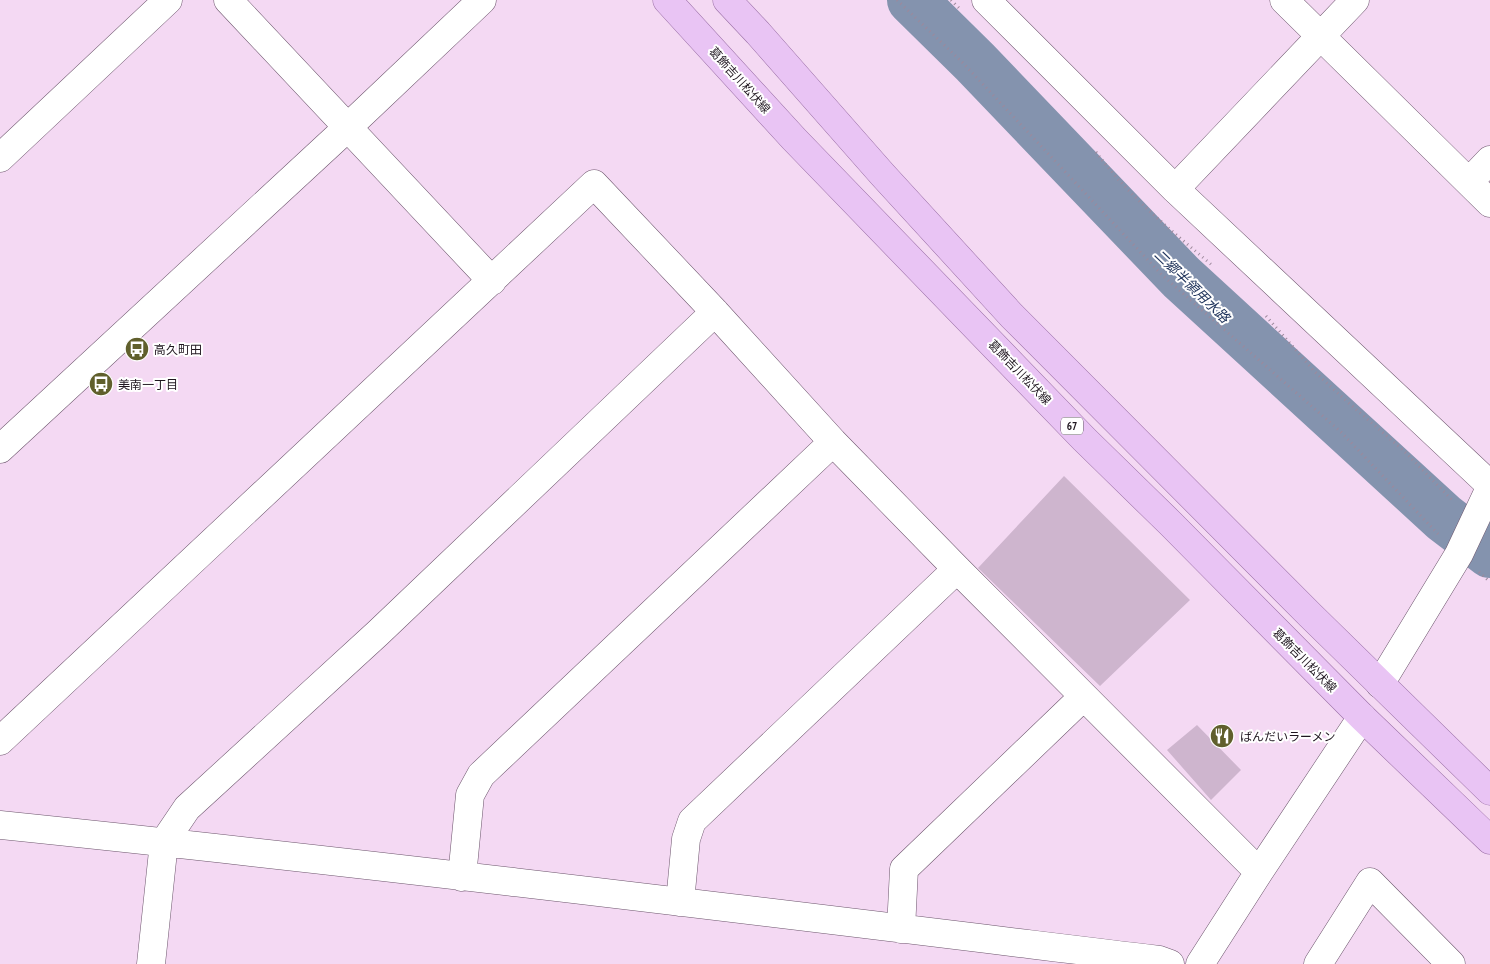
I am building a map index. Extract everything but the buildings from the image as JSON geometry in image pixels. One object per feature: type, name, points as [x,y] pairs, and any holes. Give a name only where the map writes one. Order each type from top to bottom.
[{"type":"main road","name":"葛飾吉川松伏線","points":[[667,0],[794,140],[1084,439],[1172,524],[1362,717],[1490,840]]},
{"type":"main road","points":[[727,0],[1012,316],[1380,684],[1490,791]]},
{"type":"street","points":[[0,158],[168,0]]},
{"type":"street","points":[[228,0],[492,281]]},
{"type":"street","points":[[0,449],[347,128],[482,0]]},
{"type":"street","points":[[986,0],[1175,189],[1487,492],[1461,549],[1380,684]]},
{"type":"street","points":[[1284,0],[1490,203]]},
{"type":"street","points":[[1175,189],[1355,0]]},
{"type":"street","points":[[1468,182],[1490,160]]},
{"type":"street","points":[[0,741],[594,184],[715,312],[833,442],[1259,872]]},
{"type":"street","points":[[152,964],[164,842],[187,808],[378,633],[715,312]]},
{"type":"street","points":[[462,877],[470,795],[481,775],[833,442]]},
{"type":"street","points":[[680,902],[686,839],[692,821],[957,569]]},
{"type":"street","points":[[901,929],[904,869],[1083,696]]},
{"type":"street","points":[[1200,964],[1362,717]]},
{"type":"street","points":[[0,825],[164,842],[680,902],[1159,960],[1170,964]]},
{"type":"street","points":[[1318,964],[1370,882],[1451,964]]},
{"type":"path","points":[[897,0],[962,63],[1162,275],[1341,432],[1461,549],[1490,582]]},
{"type":"waterway","name":"二郷半領用水路","points":[[912,0],[975,62],[1181,277],[1444,518],[1490,553]]},
{"type":"place","name":"高久町田","points":[[137,349]]},
{"type":"place","name":"美南一丁目","points":[[101,384]]},
{"type":"place","name":"ばんだいラーメン","points":[[1222,736]]}]
